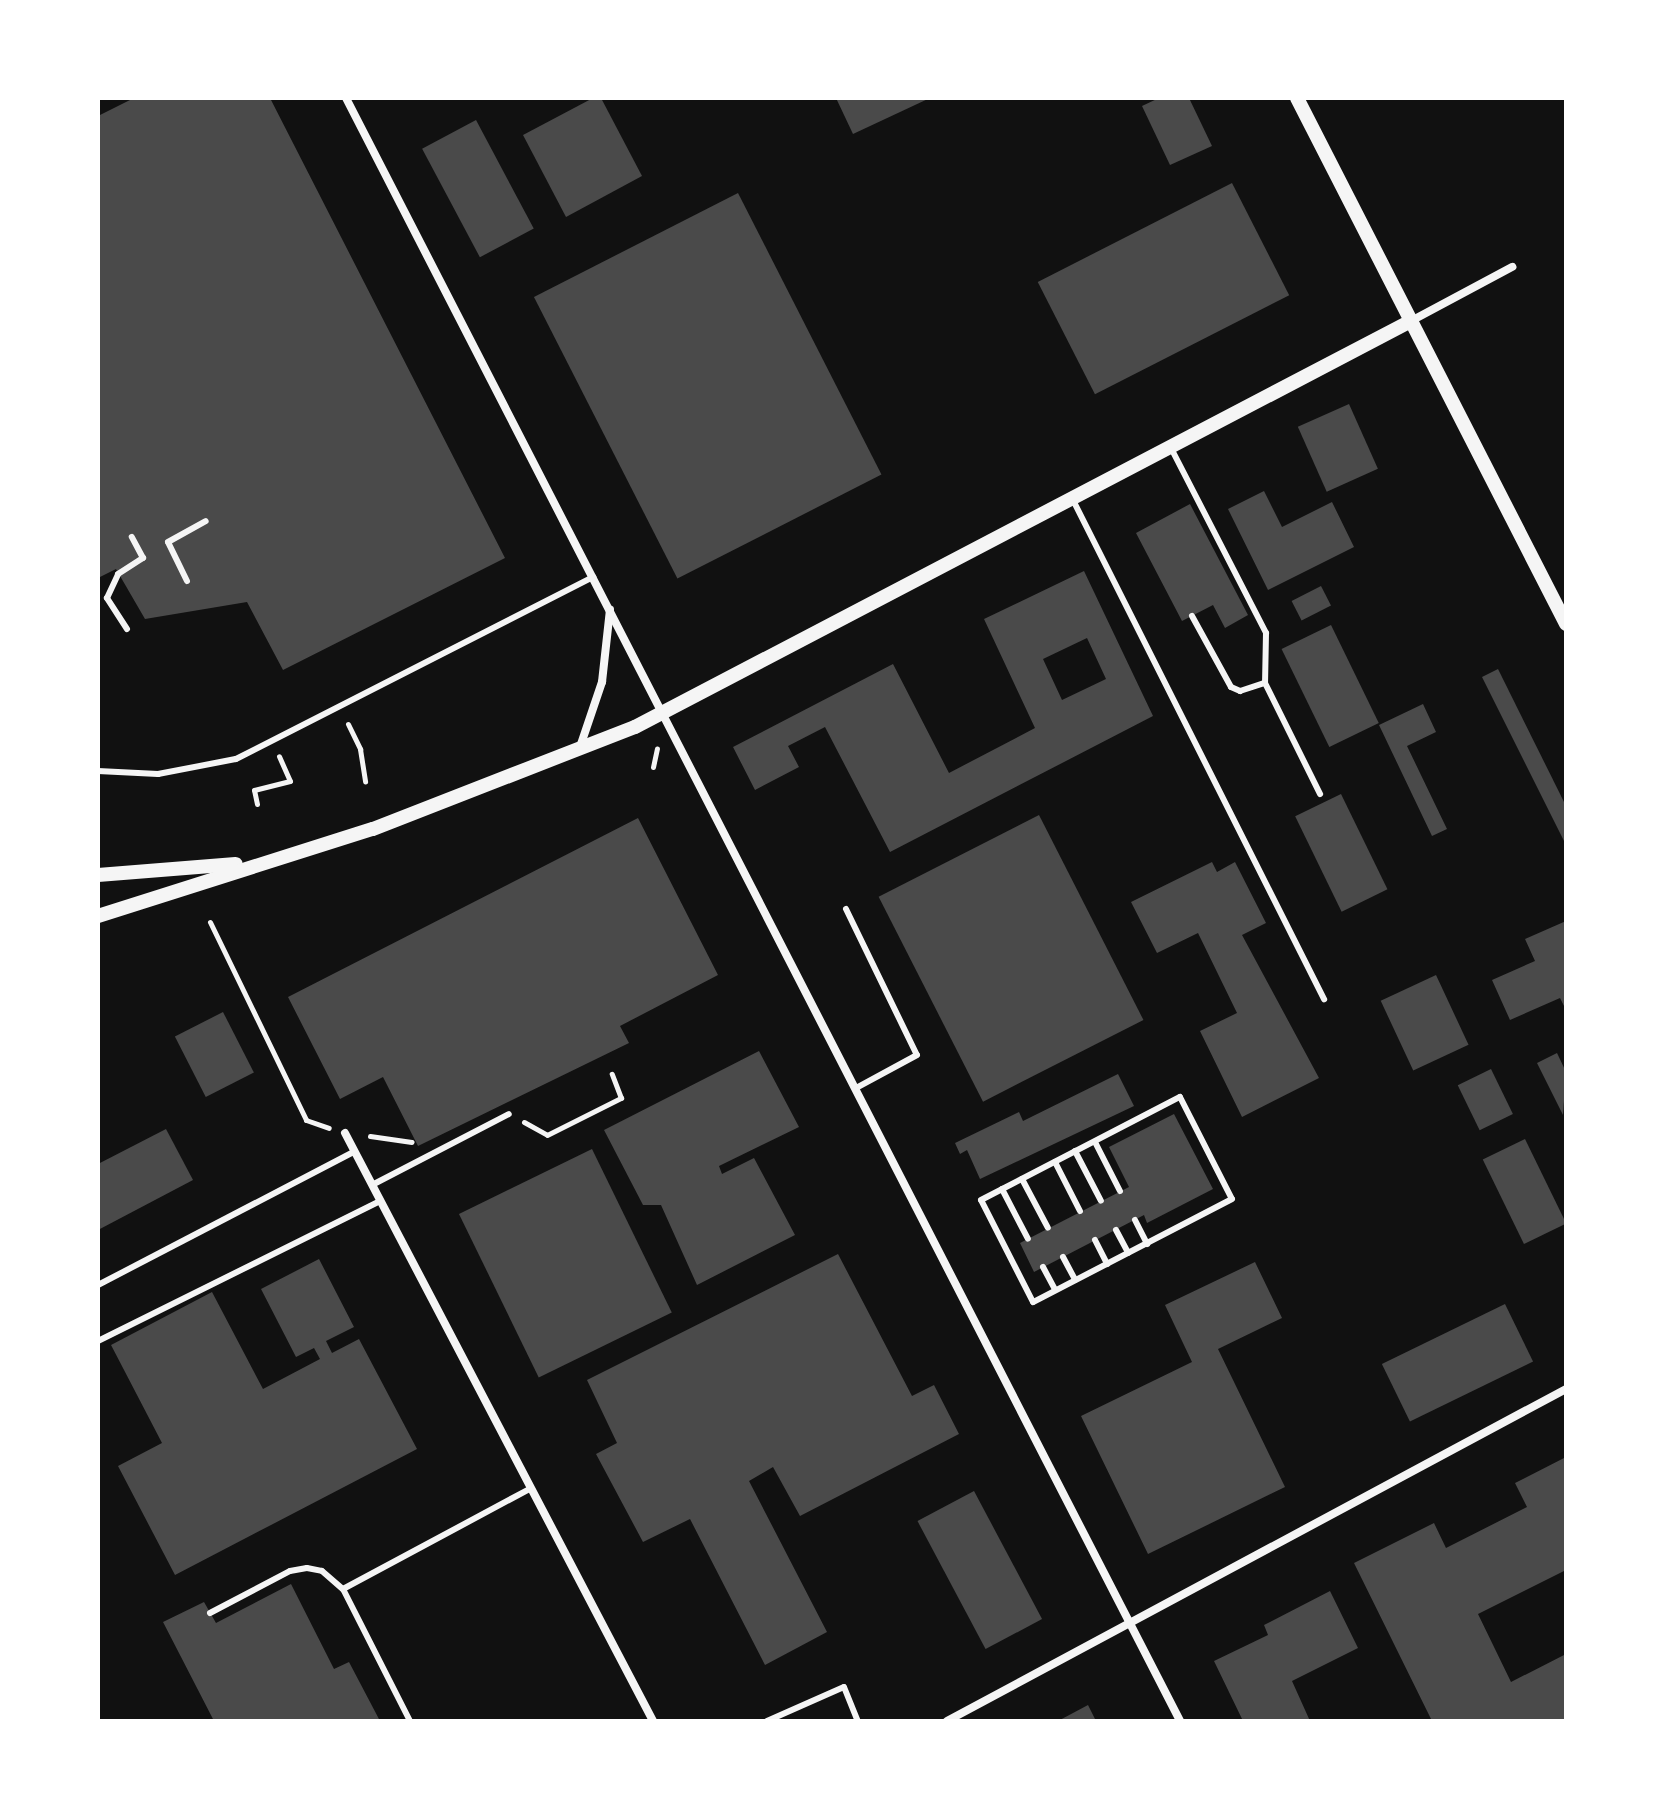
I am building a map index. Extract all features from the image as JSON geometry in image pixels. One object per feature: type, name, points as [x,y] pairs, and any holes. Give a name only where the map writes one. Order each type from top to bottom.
[{"type":"street","points":[[346,98],[1180,1721]]},
{"type":"street","points":[[1297,98],[1566,624]]},
{"type":"street","points":[[98,916],[156,900],[256,862],[373,829],[578,751],[664,713],[1512,267]]},
{"type":"street","points":[[578,751],[602,682],[610,608]]},
{"type":"street","points":[[98,875],[256,862]]},
{"type":"street","points":[[345,1133],[653,1721]]},
{"type":"street","points":[[947,1721],[1127,1621],[1566,1389]]},
{"type":"lane","points":[[1171,448],[1266,633],[1265,683],[1320,794]]},
{"type":"lane","points":[[1073,500],[1324,999]]},
{"type":"lane","points":[[187,581],[168,542],[206,521]]},
{"type":"lane","points":[[127,629],[107,598],[118,574],[143,558],[132,537]]},
{"type":"lane","points":[[98,771],[139,774],[199,769],[273,743],[594,577]]},
{"type":"lane","points":[[1192,616],[1231,687],[1240,691],[1265,683]]},
{"type":"lane","points":[[846,909],[917,1055],[856,1088]]},
{"type":"lane","points":[[1180,1097],[1232,1199],[1033,1302],[981,1200],[1095,1142],[1180,1097]]},
{"type":"lane","points":[[372,1185],[509,1114]]},
{"type":"lane","points":[[1095,1142],[1120,1191]]},
{"type":"lane","points":[[1075,1151],[1101,1201]]},
{"type":"lane","points":[[98,1285],[354,1152]]},
{"type":"lane","points":[[1055,1162],[1080,1211]]},
{"type":"lane","points":[[1022,1179],[1048,1228]]},
{"type":"lane","points":[[1002,1189],[1028,1239]]},
{"type":"lane","points":[[98,1341],[380,1201]]},
{"type":"lane","points":[[1135,1220],[1147,1244]]},
{"type":"lane","points":[[1116,1230],[1128,1253]]},
{"type":"lane","points":[[1095,1240],[1107,1264]]},
{"type":"lane","points":[[1063,1257],[1075,1280]]},
{"type":"lane","points":[[1043,1267],[1055,1290]]},
{"type":"lane","points":[[343,1589],[531,1488]]},
{"type":"lane","points":[[210,1613],[290,1571],[307,1568],[322,1571],[343,1589],[410,1721]]},
{"type":"lane","points":[[767,1721],[844,1687],[858,1721]]},
{"type":"path","points":[[341,708],[360,749],[365,782]]},
{"type":"path","points":[[257,804],[254,790],[290,781],[273,743]]},
{"type":"path","points":[[210,922],[306,1120],[345,1133],[417,1142]]},
{"type":"path","points":[[509,1114],[547,1135],[621,1098],[612,1074]]},
{"type":"building","points":[[134,98],[270,98],[505,558],[283,670],[247,602],[145,619],[116,569],[98,578],[98,116]]},
{"type":"building","points":[[593,98],[601,98],[642,176],[566,217],[523,135]]},
{"type":"building","points":[[836,98],[930,98],[853,134]]},
{"type":"building","points":[[1159,98],[1189,98],[1212,146],[1170,165],[1142,106]]},
{"type":"building","points":[[476,120],[534,229],[480,257],[422,149]]},
{"type":"building","points":[[1232,183],[1289,295],[1095,394],[1038,282]]},
{"type":"building","points":[[738,193],[881,475],[677,579],[534,297]]},
{"type":"building","points":[[1349,404],[1378,469],[1327,492],[1298,427]]},
{"type":"building","points":[[1264,491],[1282,527],[1332,502],[1354,547],[1268,590],[1228,509]]},
{"type":"building","points":[[1190,504],[1248,615],[1225,628],[1213,605],[1182,621],[1136,533]]},
{"type":"building","points":[[1084,571],[1153,716],[890,852],[825,727],[788,746],[799,767],[755,790],[733,747],[893,664],[949,773],[1035,728],[984,619]],"holes":[[[1087,638],[1106,679],[1062,700],[1043,659]]]},
{"type":"building","points":[[1321,586],[1331,606],[1302,621],[1292,601]]},
{"type":"building","points":[[1331,625],[1379,723],[1329,747],[1282,649]]},
{"type":"building","points":[[1498,669],[1566,806],[1566,845],[1482,677]]},
{"type":"building","points":[[1423,704],[1436,732],[1407,746],[1447,829],[1432,836],[1379,725]]},
{"type":"building","points":[[1341,794],[1387,889],[1342,912],[1295,816]]},
{"type":"building","points":[[1039,815],[1143,1020],[983,1102],[879,897]]},
{"type":"building","points":[[638,818],[718,975],[620,1026],[629,1043],[418,1146],[383,1077],[340,1099],[288,997]]},
{"type":"building","points":[[1212,862],[1217,872],[1235,862],[1266,923],[1242,935],[1319,1078],[1242,1117],[1200,1031],[1237,1013],[1198,933],[1157,953],[1131,902]]},
{"type":"building","points":[[1566,921],[1566,1010],[1560,998],[1510,1020],[1492,980],[1535,961],[1525,939]]},
{"type":"building","points":[[1436,975],[1469,1045],[1413,1071],[1381,1001]]},
{"type":"building","points":[[223,1012],[254,1073],[206,1097],[175,1037]]},
{"type":"building","points":[[759,1051],[799,1127],[719,1166],[722,1174],[754,1158],[795,1235],[697,1285],[661,1205],[643,1205],[604,1130]]},
{"type":"building","points":[[1557,1053],[1566,1072],[1563,1115],[1537,1063]]},
{"type":"building","points":[[1491,1069],[1513,1114],[1480,1130],[1458,1085]]},
{"type":"building","points":[[1118,1074],[1134,1106],[980,1179],[967,1150],[960,1154],[955,1143],[1019,1112],[1023,1121]]},
{"type":"building","points":[[1174,1114],[1213,1189],[1147,1223],[1144,1215],[1034,1272],[1020,1243],[1129,1187],[1109,1147]]},
{"type":"building","points":[[166,1129],[193,1180],[98,1230],[98,1164]]},
{"type":"building","points":[[1525,1139],[1566,1224],[1524,1244],[1483,1160]]},
{"type":"building","points":[[592,1149],[672,1313],[539,1377],[459,1214]]},
{"type":"building","points":[[838,1254],[912,1396],[934,1385],[959,1434],[800,1516],[773,1467],[749,1481],[827,1632],[765,1665],[690,1519],[643,1542],[596,1454],[617,1443],[587,1380]]},
{"type":"building","points":[[319,1259],[354,1327],[326,1341],[332,1353],[359,1339],[417,1449],[175,1575],[118,1466],[162,1443],[111,1345],[212,1292],[263,1389],[320,1359],[314,1348],[296,1357],[261,1289]]},
{"type":"building","points":[[1255,1262],[1282,1318],[1218,1349],[1285,1487],[1148,1554],[1081,1416],[1192,1362],[1165,1305]]},
{"type":"building","points":[[1505,1304],[1533,1362],[1410,1422],[1382,1364]]},
{"type":"building","points":[[1566,1457],[1566,1570],[1478,1614],[1511,1682],[1566,1654],[1566,1721],[1432,1721],[1354,1563],[1434,1523],[1446,1548],[1527,1507],[1515,1483]]},
{"type":"building","points":[[974,1491],[1042,1619],[986,1649],[917,1521]]},
{"type":"building","points":[[291,1584],[334,1669],[349,1662],[380,1721],[214,1721],[163,1622],[204,1602],[216,1623]]},
{"type":"building","points":[[1330,1591],[1358,1648],[1292,1681],[1310,1721],[1243,1721],[1214,1661],[1268,1635],[1264,1625]]},
{"type":"building","points":[[1088,1705],[1096,1721],[1058,1721]]}]
